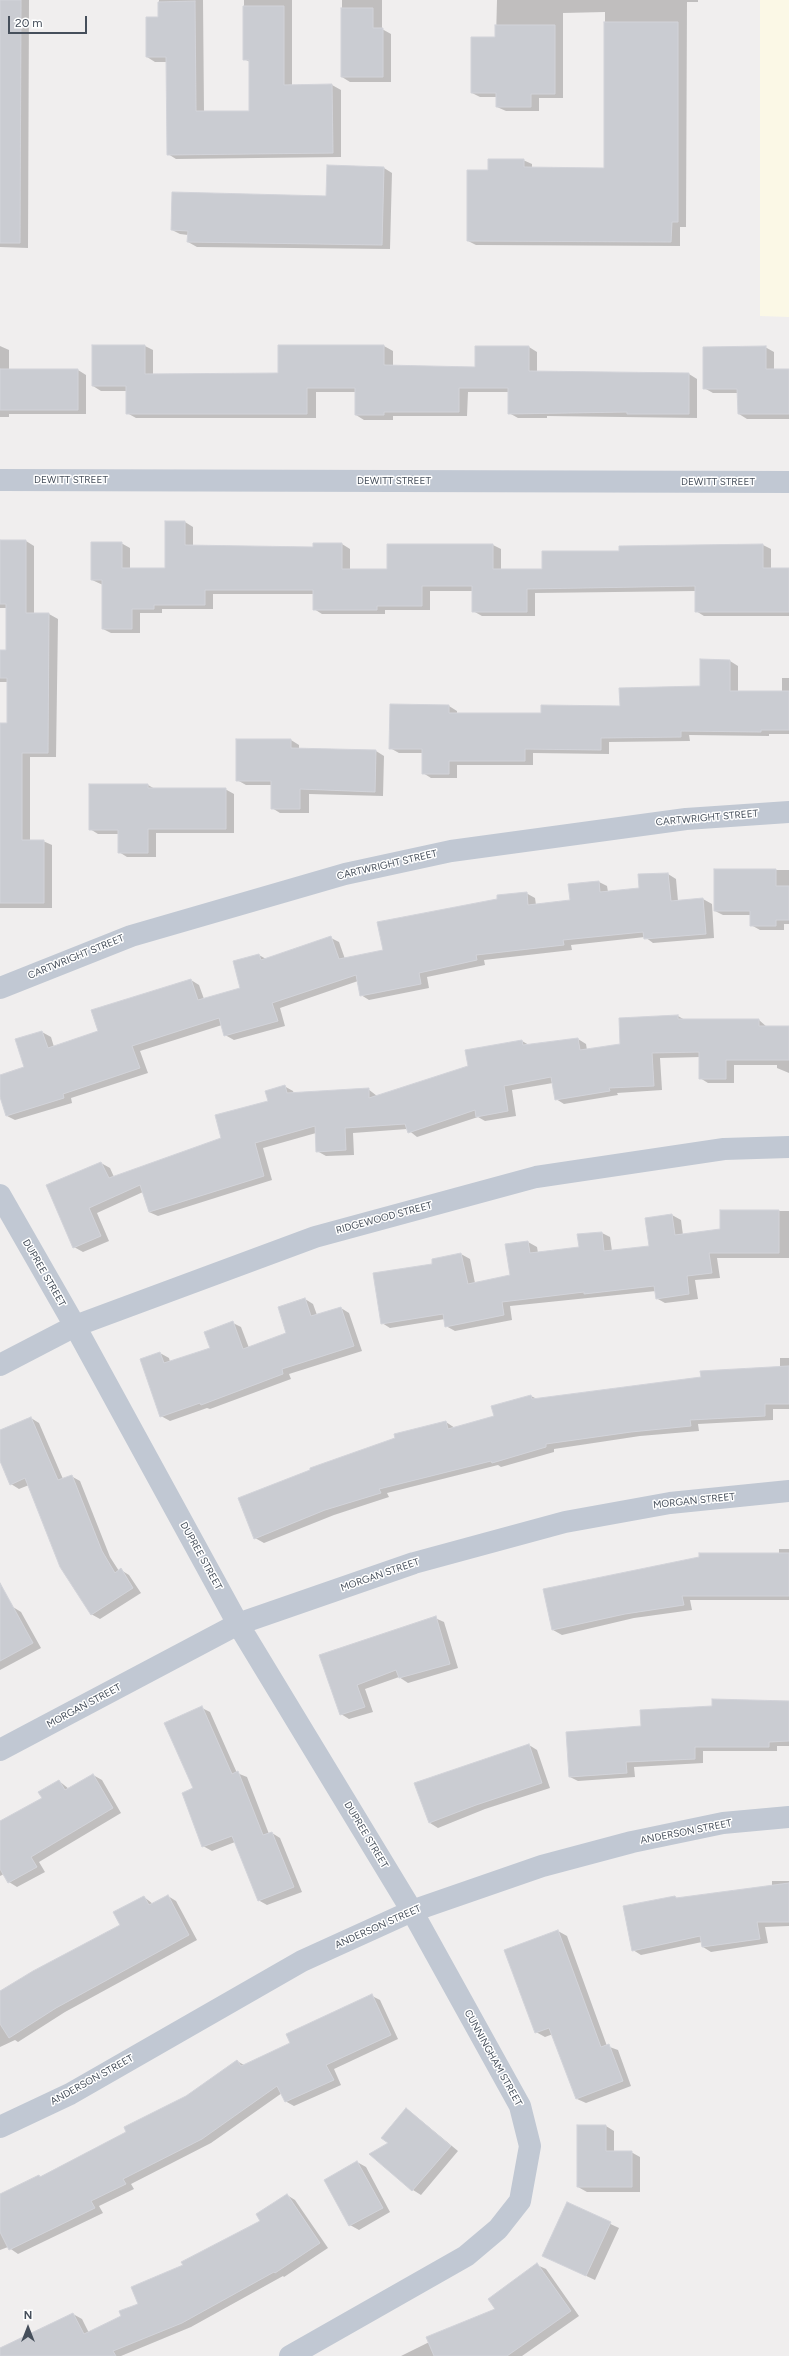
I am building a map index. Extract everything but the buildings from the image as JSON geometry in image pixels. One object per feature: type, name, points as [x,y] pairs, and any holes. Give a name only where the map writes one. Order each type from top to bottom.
[{"type":"street","name":"DEWITT STREET","points":[[0,480],[789,482]]},
{"type":"street","name":"CARTWRIGHT STREET","points":[[0,988],[131,936],[345,874],[475,848],[686,819],[789,812]]},
{"type":"street","name":"RIDGEWOOD STREET","points":[[0,1364],[74,1326],[315,1237],[536,1177],[724,1149],[789,1147]]},
{"type":"street","name":"DUPREE STREET","points":[[0,1195],[238,1624],[412,1911]]},
{"type":"street","name":"MORGAN STREET","points":[[0,1750],[238,1624],[414,1563],[565,1522],[670,1503],[789,1492]]},
{"type":"street","name":"ANDERSON STREET","points":[[0,2127],[70,2094],[302,1961],[412,1911],[542,1866],[632,1842],[723,1823],[789,1817]]},
{"type":"street","name":"CUNNINGHAM STREET","points":[[290,2356],[466,2256],[498,2229],[520,2200],[530,2146],[520,2106],[412,1911]]},
{"type":"shaded area","points":[[760,0],[789,0],[789,317],[760,316]]}]
